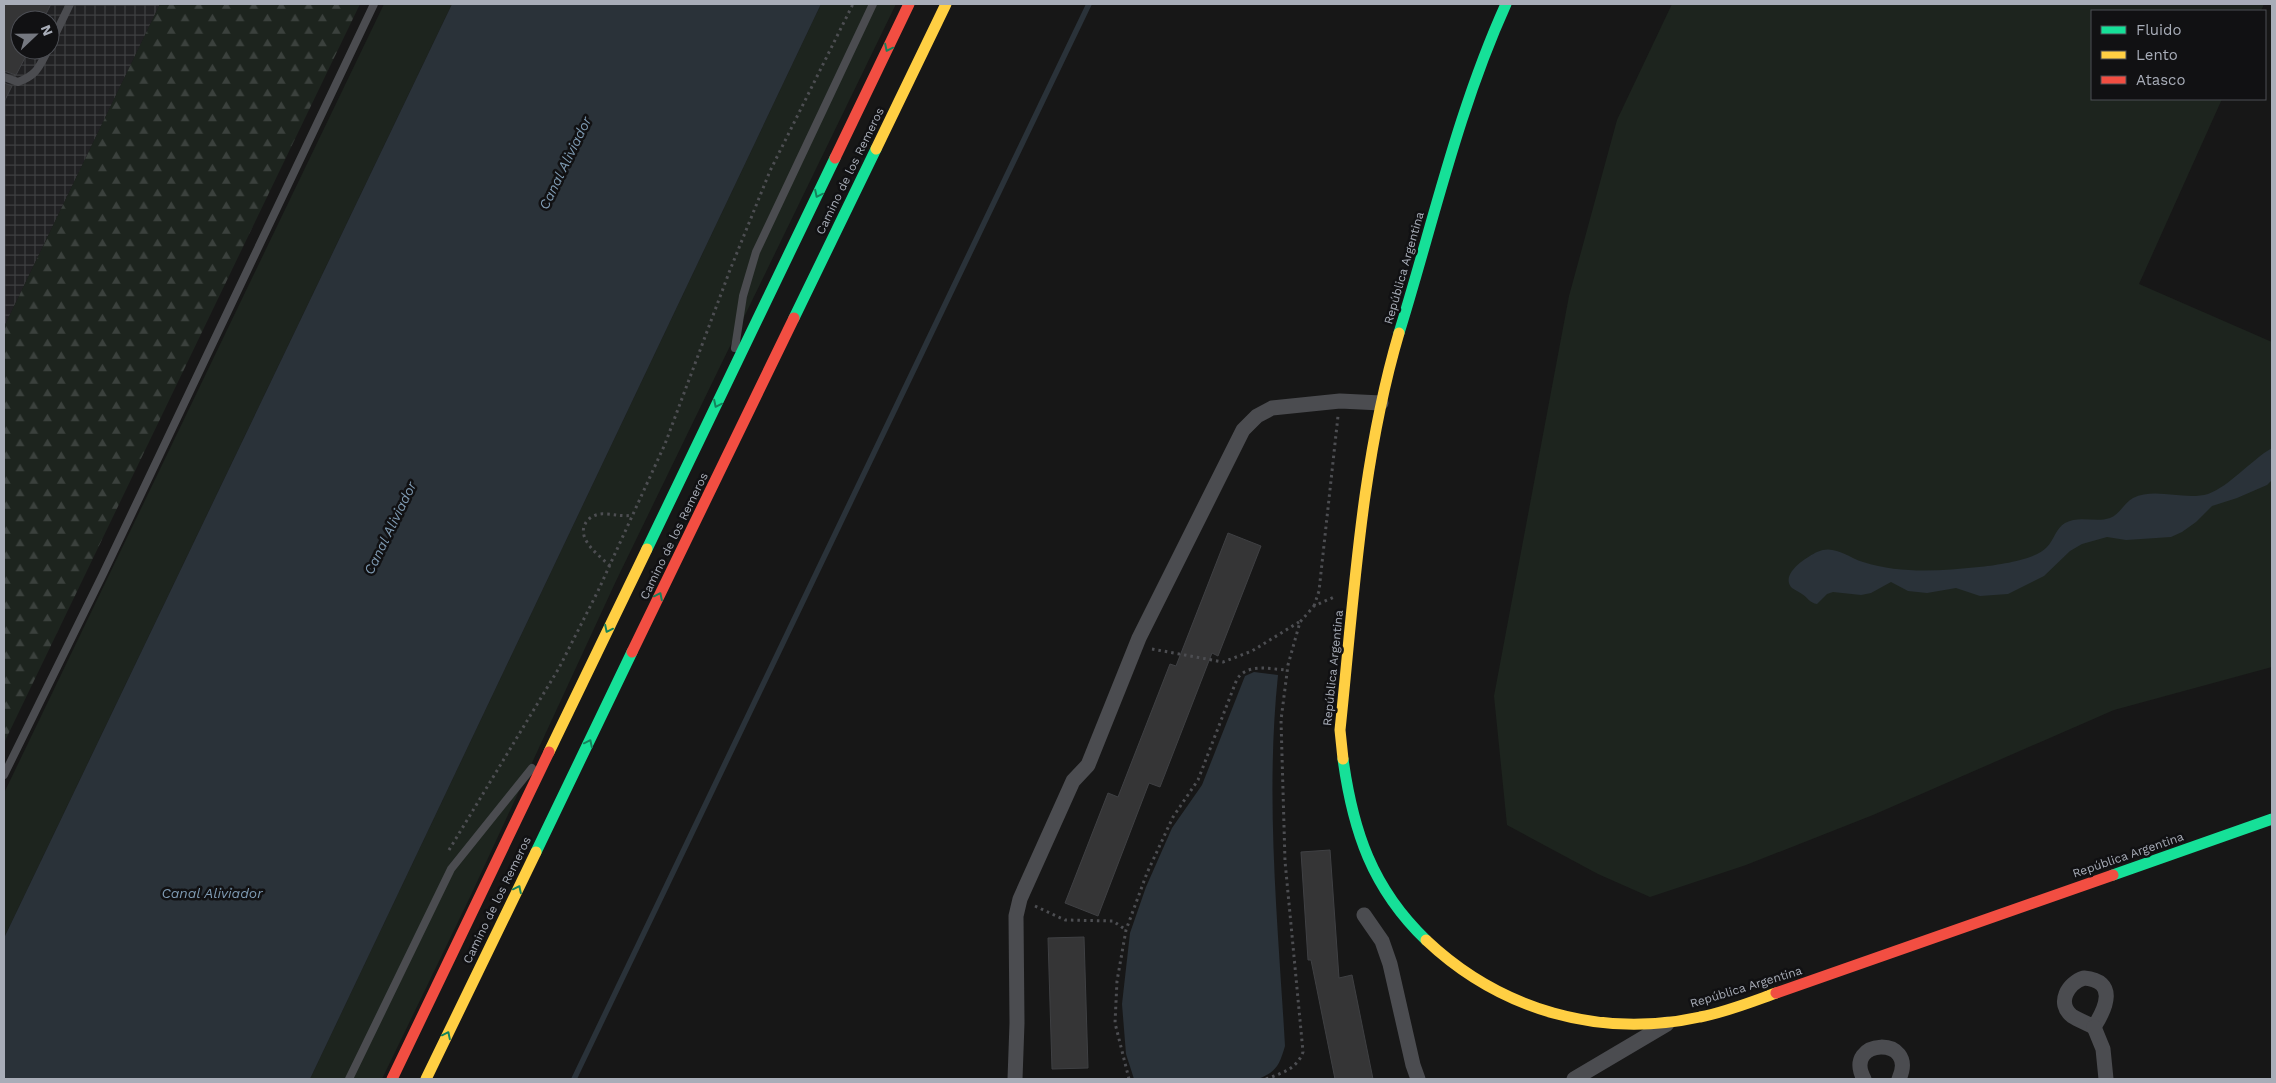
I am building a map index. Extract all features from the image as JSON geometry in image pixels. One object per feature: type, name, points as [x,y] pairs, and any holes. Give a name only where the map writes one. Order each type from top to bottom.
[{"type":"main road","name":"Camino de los Remeros","points":[[392,1079],[909,4]]},
{"type":"main road","name":"Camino de los Remeros","points":[[426,1079],[946,4]]},
{"type":"main road","name":"República Argentina","points":[[1506,4],[1468,96],[1447,163],[1381,403],[1369,467],[1340,730],[1351,810],[1368,861],[1380,884],[1403,916],[1460,969],[1491,989],[1532,1009],[1580,1023],[1627,1025],[1671,1022],[1716,1013],[1760,999],[2272,819]]},
{"type":"street","points":[[1015,1079],[1017,1024],[1016,916],[1020,899],[1073,781],[1088,764],[1136,646],[1244,430],[1257,416],[1272,408],[1340,401],[1381,403]]},
{"type":"street","points":[[1364,915],[1382,941],[1390,964],[1413,1065],[1418,1079]]},
{"type":"street","points":[[1574,1079],[1671,1022]]},
{"type":"street","points":[[2094,1027],[2102,1049],[2106,1079]]},
{"type":"street","points":[[1864,1079],[1861,1072],[1862,1058],[1867,1052],[1879,1046],[1886,1046],[1898,1053],[1903,1066],[1899,1079]]},
{"type":"lane","points":[[60,24],[70,4]]},
{"type":"lane","points":[[4,775],[103,574],[374,4]]},
{"type":"lane","points":[[731,374],[743,296],[756,252],[872,4]]},
{"type":"lane","points":[[4,77],[18,82],[32,78],[42,60]]},
{"type":"lane","points":[[349,1079],[451,868],[554,741]]},
{"type":"path","points":[[445,856],[559,668],[610,566],[671,428],[730,270],[770,171],[853,4]]},
{"type":"path","points":[[1136,646],[1223,662],[1252,651],[1300,622],[1314,606],[1319,591],[1340,401]]},
{"type":"path","points":[[610,566],[586,542],[583,535],[587,520],[604,514],[621,517],[633,515]]},
{"type":"path","points":[[1314,606],[1341,594],[1355,594]]},
{"type":"path","points":[[1266,1079],[1300,1062],[1303,1052],[1285,861],[1281,720],[1287,670],[1300,622]]},
{"type":"path","points":[[1130,1079],[1115,1023],[1117,982],[1126,930],[1147,873],[1173,817],[1198,780],[1237,679],[1242,671],[1254,668],[1287,670]]},
{"type":"path","points":[[1020,899],[1065,920],[1113,921],[1126,930]]},
{"type":"shaded area","points":[[4,4],[160,4],[4,327]]},
{"type":"green space","points":[[160,4],[360,4],[4,743],[4,327]]},
{"type":"green space","points":[[384,4],[452,4],[4,938],[4,793]]},
{"type":"green space","points":[[821,4],[896,4],[616,581],[471,895],[382,1079],[310,1079]]},
{"type":"green space","points":[[1672,4],[2264,4],[2261,10],[2091,10],[2091,100],[2222,100],[2139,284],[2272,342],[2272,667],[2114,710],[1873,815],[1746,865],[1650,897],[1598,874],[1507,825],[1494,696],[1569,296],[1617,120]]},
{"type":"water","name":"Canal Aliviador","points":[[452,4],[821,4],[310,1079],[4,1079],[4,938]]},
{"type":"water","points":[[2272,448],[2272,480],[2267,485],[2212,506],[2196,522],[2171,537],[2126,540],[2107,537],[2082,544],[2070,551],[2044,576],[2008,594],[1980,596],[1956,588],[1927,593],[1908,591],[1891,582],[1871,593],[1861,595],[1833,592],[1827,594],[1817,604],[1792,588],[1789,583],[1789,577],[1801,562],[1817,552],[1829,549],[1877,566],[1906,570],[1964,568],[1995,565],[2025,559],[2042,552],[2052,541],[2059,528],[2065,523],[2082,519],[2099,520],[2110,518],[2117,514],[2130,500],[2142,495],[2199,496],[2208,494],[2224,485]]},
{"type":"water","points":[[1254,672],[1278,675],[1274,721],[1273,814],[1276,907],[1285,1046],[1276,1067],[1258,1079],[1134,1079],[1126,1054],[1122,1004],[1130,933],[1146,887],[1172,828],[1202,785],[1245,676]]},
{"type":"building","points":[[4,4],[51,4],[48,10],[10,10],[10,60],[24,60],[16,75],[4,71]]},
{"type":"building","points":[[4,83],[12,86],[4,102]]},
{"type":"building","points":[[1228,533],[1261,546],[1218,656],[1212,653],[1160,787],[1149,783],[1098,916],[1065,903],[1108,793],[1118,797],[1170,664],[1176,666]]},
{"type":"building","points":[[1330,850],[1339,978],[1352,975],[1373,1079],[1335,1079],[1311,960],[1308,960],[1301,852]]},
{"type":"building","points":[[1084,937],[1088,1068],[1052,1069],[1048,938]]},
{"type":"waterway","points":[[574,1079],[1089,4]]},
{"type":"traffic: fast","points":[[1399,333],[1460,126],[1489,44],[1506,4]]},
{"type":"traffic: fast","points":[[794,318],[876,149]]},
{"type":"traffic: fast","points":[[647,549],[835,158]]},
{"type":"traffic: fast","points":[[536,852],[632,652]]},
{"type":"traffic: fast","points":[[1343,759],[1347,785],[1359,834],[1368,857],[1392,900],[1407,920],[1426,940]]},
{"type":"traffic: fast","points":[[2113,875],[2272,819]]},
{"type":"traffic: slow","points":[[876,149],[946,4]]},
{"type":"traffic: slow","points":[[1343,759],[1340,730],[1360,530],[1376,431],[1399,333]]},
{"type":"traffic: slow","points":[[549,752],[647,549]]},
{"type":"traffic: slow","points":[[426,1079],[536,852]]},
{"type":"traffic: slow","points":[[1426,940],[1455,964],[1486,985],[1519,1001],[1553,1013],[1589,1021],[1625,1024],[1663,1023],[1719,1012],[1776,993]]},
{"type":"traffic: jam","points":[[835,158],[909,4]]},
{"type":"traffic: jam","points":[[632,652],[794,318]]},
{"type":"traffic: jam","points":[[392,1079],[549,752]]},
{"type":"traffic: jam","points":[[1776,993],[2113,875]]}]
